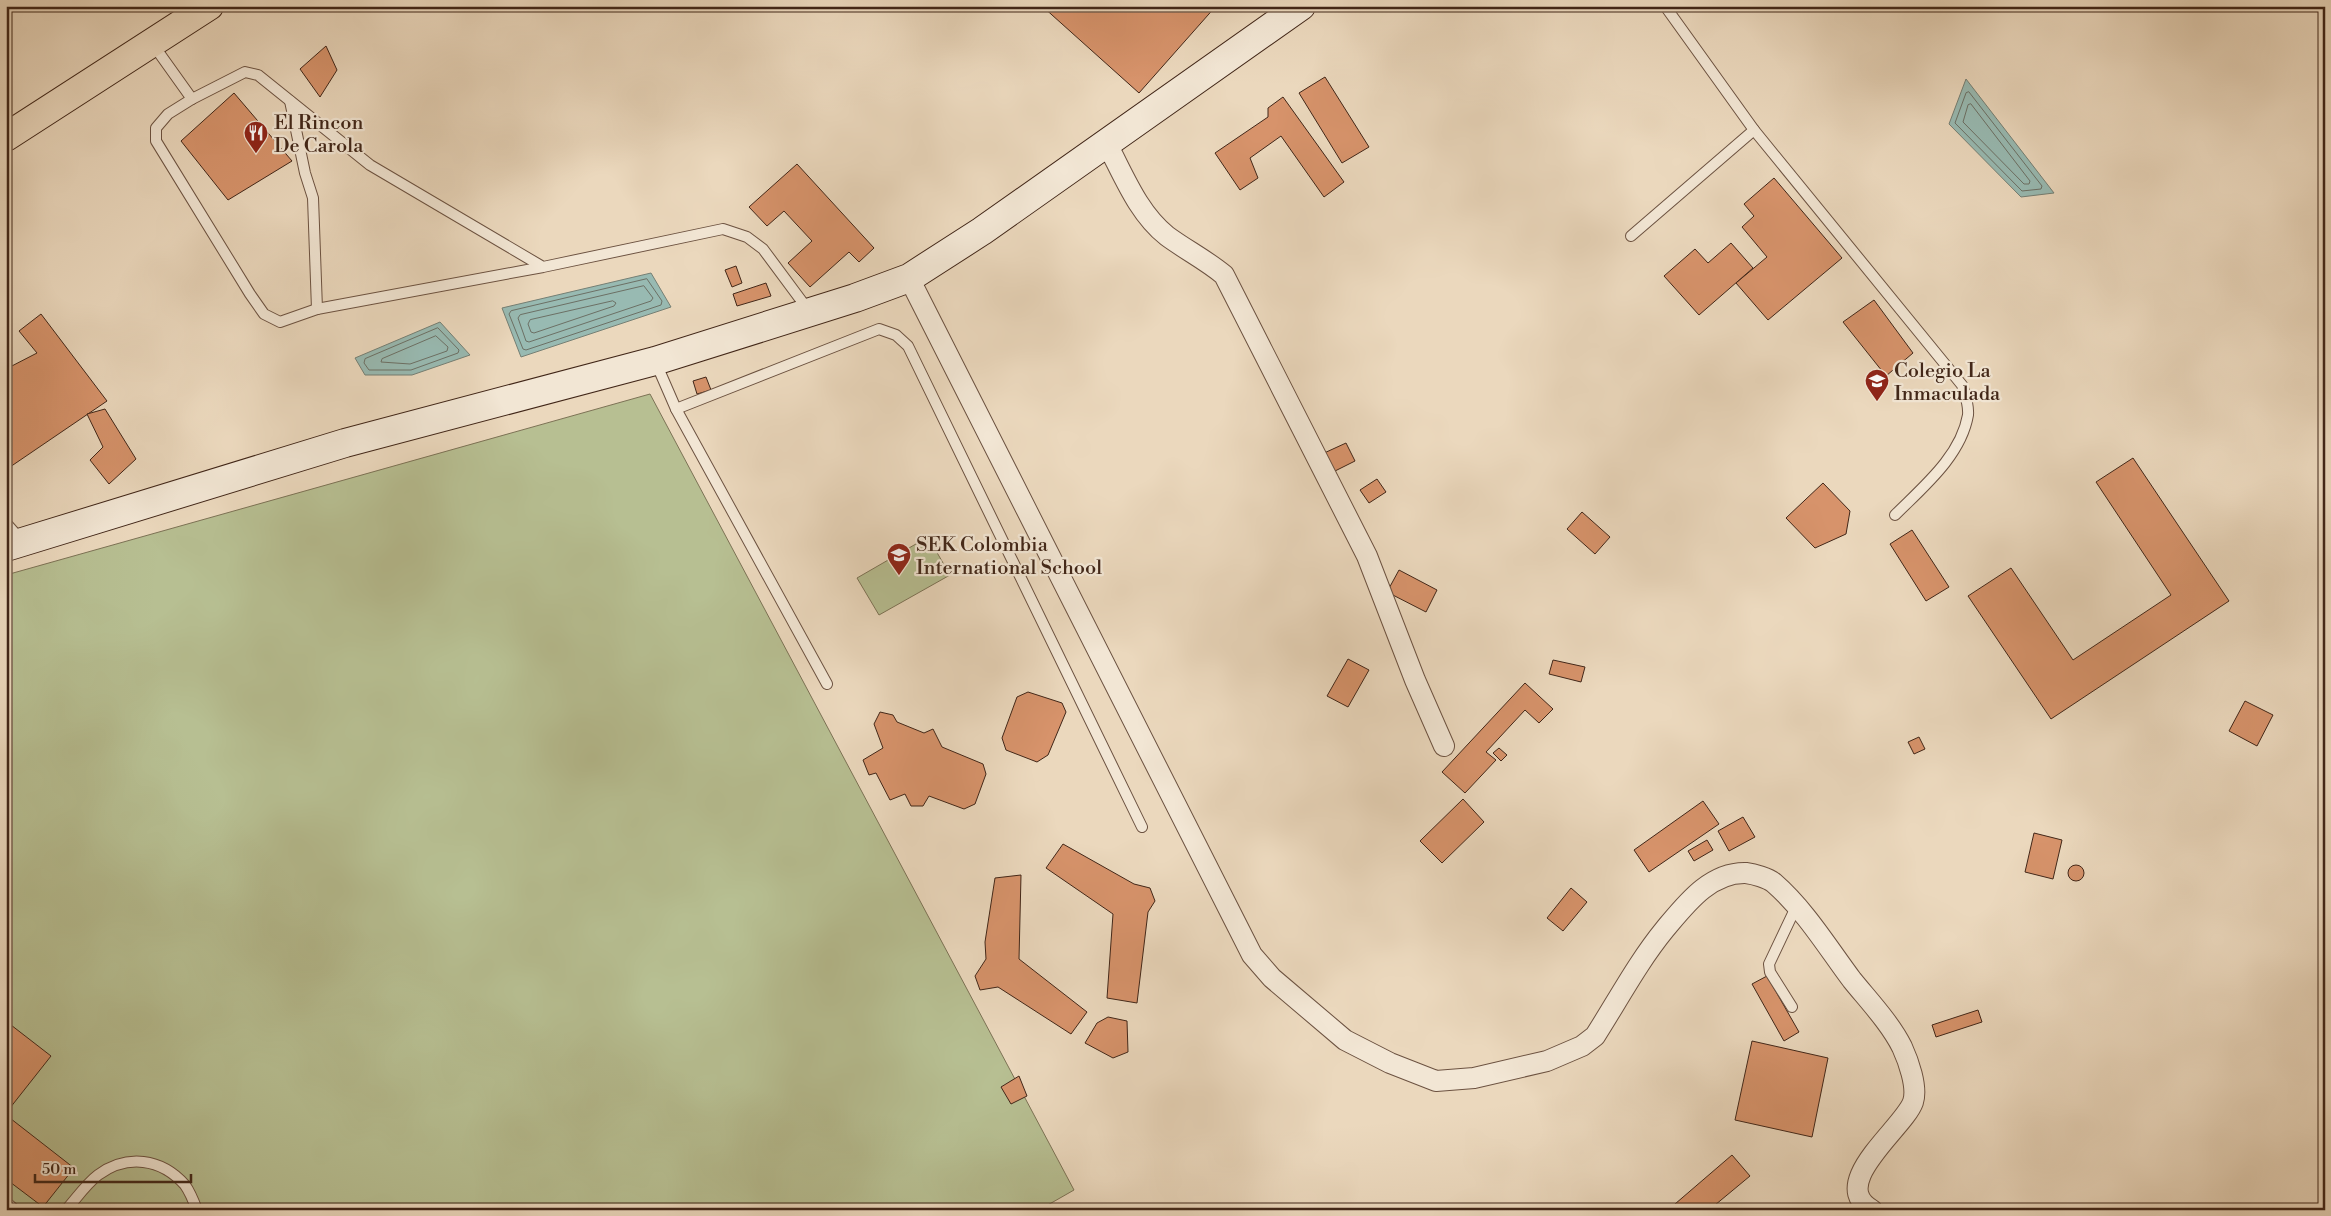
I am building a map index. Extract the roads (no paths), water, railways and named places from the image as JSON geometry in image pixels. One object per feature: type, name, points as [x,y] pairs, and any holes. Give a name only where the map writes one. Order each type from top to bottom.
[{"type":"highway","points":[[6,137],[209,6]]},
{"type":"street","points":[[12,537],[345,443],[655,361],[810,312],[909,278],[982,231],[1301,6]]},
{"type":"street","points":[[1107,144],[1139,204],[1149,217],[1166,235],[1208,261],[1224,275],[1368,556],[1415,680],[1444,746]]},
{"type":"street","points":[[909,278],[1252,954],[1272,978],[1345,1040],[1390,1063],[1436,1080],[1474,1078],[1547,1060],[1582,1046],[1595,1036],[1650,948],[1683,908],[1712,882],[1735,874],[1748,873],[1772,882],[1796,907],[1902,1047],[1913,1081],[1914,1100],[1906,1117],[1878,1148],[1863,1168],[1858,1180],[1859,1194],[1867,1207],[1872,1210]]},
{"type":"lane","points":[[1665,6],[1754,130],[1962,384],[1968,401],[1968,415],[1962,434],[1934,477],[1895,515]]},
{"type":"lane","points":[[152,43],[192,99]]},
{"type":"lane","points":[[543,266],[370,165],[258,75],[245,72],[192,99],[168,114],[156,128],[156,141],[264,314],[280,322],[317,309],[543,266],[723,229],[747,237],[763,249],[810,312]]},
{"type":"lane","points":[[290,101],[313,198],[317,309]]},
{"type":"lane","points":[[1631,236],[1754,130]]},
{"type":"lane","points":[[676,409],[879,329],[896,335],[908,346],[1142,827]]},
{"type":"lane","points":[[655,361],[676,409],[827,684]]},
{"type":"lane","points":[[1792,1008],[1770,972],[1769,964],[1796,907]]},
{"type":"lane","points":[[66,1210],[97,1176],[110,1168],[143,1160],[164,1167],[186,1186],[197,1210]]},
{"type":"lane","points":[[6,1202],[15,1210]]},
{"type":"water","points":[[1966,79],[2054,193],[2021,197],[1949,124]]},
{"type":"water","points":[[651,273],[671,307],[521,357],[502,308]]},
{"type":"water","points":[[440,322],[470,355],[412,375],[365,375],[355,358]]},
{"type":"place","name":"El Rincon De Carola","points":[[256,154]]},
{"type":"place","name":"Colegio La Inmaculada","points":[[1877,402]]},
{"type":"place","name":"SEK Colombia International School","points":[[899,576]]}]
